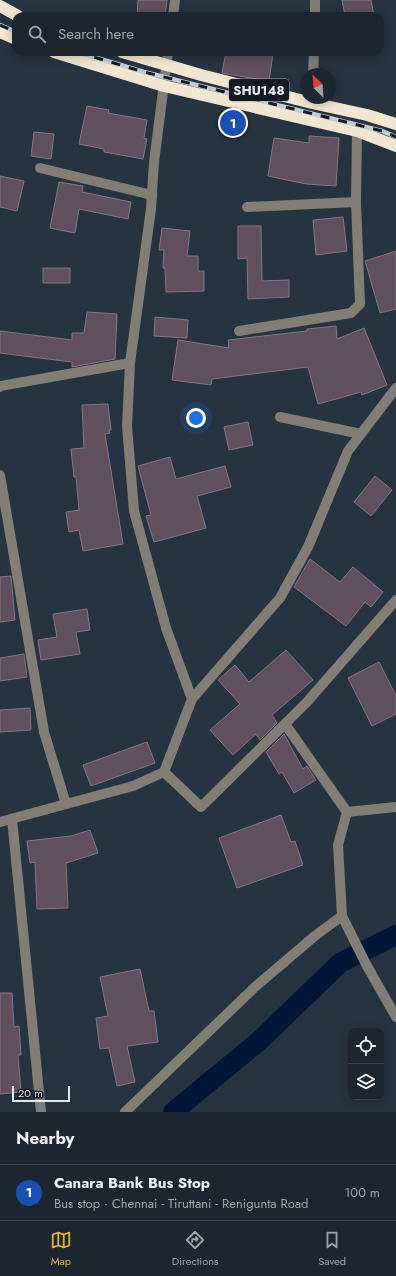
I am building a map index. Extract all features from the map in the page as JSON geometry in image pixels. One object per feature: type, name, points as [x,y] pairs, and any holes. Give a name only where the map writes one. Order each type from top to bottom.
[{"type":"highway","points":[[0,6],[12,13]]},
{"type":"highway","points":[[0,32],[12,37]]},
{"type":"highway","name":"SHU148","points":[[67,56],[164,86],[358,131],[396,146]]},
{"type":"highway","name":"SHU148","points":[[136,56],[201,75],[300,98]]},
{"type":"highway","name":"SHU148","points":[[324,104],[396,124]]},
{"type":"street","points":[[174,12],[175,0]]},
{"type":"street","points":[[315,0],[315,12]]},
{"type":"street","points":[[168,56],[154,162],[152,195],[130,363],[127,426],[134,511],[166,628],[192,699]]},
{"type":"street","points":[[313,68],[314,56]]},
{"type":"street","points":[[239,331],[351,314],[360,304],[356,202],[358,131]]},
{"type":"street","points":[[40,168],[152,195]]},
{"type":"street","points":[[247,207],[356,202]]},
{"type":"street","points":[[0,387],[130,363]]},
{"type":"street","points":[[0,822],[133,786],[164,772],[192,699],[280,598],[308,547],[348,452],[396,388]]},
{"type":"street","points":[[280,417],[361,434]]},
{"type":"street","points":[[0,475],[44,732],[66,804]]},
{"type":"street","points":[[164,772],[201,807],[307,702],[396,600]]},
{"type":"street","points":[[285,724],[347,812]]},
{"type":"street","points":[[347,812],[396,807]]},
{"type":"street","points":[[347,812],[338,845],[343,919],[367,966],[396,1017]]},
{"type":"street","points":[[12,819],[41,1112]]},
{"type":"street","points":[[125,1112],[255,987],[316,935],[343,919]]},
{"type":"building","points":[[138,0],[167,0],[166,12],[137,12]]},
{"type":"building","points":[[342,0],[371,0],[373,12],[344,12]]},
{"type":"building","points":[[225,56],[273,56],[269,81],[222,73]]},
{"type":"building","points":[[87,106],[109,110],[108,113],[147,120],[144,138],[147,139],[143,159],[104,152],[104,149],[79,144]]},
{"type":"building","points":[[34,132],[54,134],[51,159],[31,156]]},
{"type":"building","points":[[309,136],[339,138],[336,186],[306,184],[268,176],[274,138],[309,143]]},
{"type":"building","points":[[0,176],[24,181],[17,211],[0,207]]},
{"type":"building","points":[[59,182],[83,186],[82,192],[131,202],[128,219],[79,209],[75,233],[50,228]]},
{"type":"building","points":[[343,217],[347,251],[316,255],[313,220]]},
{"type":"building","points":[[238,226],[261,226],[262,281],[289,280],[289,297],[248,299],[247,258],[238,259]]},
{"type":"building","points":[[162,228],[190,231],[187,256],[198,256],[198,271],[204,271],[204,291],[166,292],[165,268],[163,268],[164,250],[159,250]]},
{"type":"building","points":[[396,251],[396,309],[380,313],[365,261]]},
{"type":"building","points":[[43,268],[70,268],[70,283],[43,283]]},
{"type":"building","points":[[87,312],[117,314],[115,359],[72,367],[72,362],[0,353],[0,331],[72,340],[72,333],[84,333]]},
{"type":"building","points":[[155,317],[188,320],[187,338],[154,336]]},
{"type":"building","points":[[336,326],[337,339],[364,328],[387,385],[362,395],[361,392],[318,404],[308,367],[212,379],[211,385],[172,380],[178,340],[229,348],[228,340],[307,331],[307,329]]},
{"type":"building","points":[[108,404],[111,430],[109,430],[110,433],[105,434],[123,544],[83,551],[79,530],[69,532],[66,512],[79,510],[76,477],[74,477],[71,449],[84,448],[82,405]]},
{"type":"building","points":[[248,422],[253,445],[229,450],[224,427]]},
{"type":"building","points":[[170,457],[176,479],[225,466],[231,487],[197,496],[206,528],[154,542],[146,516],[151,515],[138,466]]},
{"type":"building","points":[[375,476],[392,490],[371,516],[354,502]]},
{"type":"building","points":[[310,559],[340,582],[353,567],[383,592],[371,607],[365,602],[346,626],[294,587]]},
{"type":"building","points":[[11,576],[15,620],[0,622],[0,577]]},
{"type":"building","points":[[87,609],[90,630],[76,632],[80,654],[41,660],[38,640],[57,637],[53,614]]},
{"type":"building","points":[[286,650],[313,680],[272,715],[277,723],[260,740],[256,734],[233,755],[210,730],[240,704],[218,680],[235,665],[249,682]]},
{"type":"building","points":[[24,654],[27,677],[0,681],[0,658]]},
{"type":"building","points":[[379,662],[396,696],[396,714],[372,726],[348,678]]},
{"type":"building","points":[[30,708],[31,730],[0,732],[0,710]]},
{"type":"building","points":[[284,734],[303,769],[307,766],[316,780],[294,793],[282,772],[279,774],[266,752]]},
{"type":"building","points":[[147,742],[155,763],[91,786],[83,765]]},
{"type":"building","points":[[281,815],[291,842],[295,841],[303,865],[237,888],[219,838]]},
{"type":"building","points":[[90,830],[98,853],[66,863],[68,908],[37,909],[35,862],[30,863],[27,841],[71,836]]},
{"type":"building","points":[[140,969],[149,1011],[154,1011],[158,1042],[127,1046],[135,1082],[117,1086],[109,1048],[100,1049],[96,1018],[108,1016],[100,977]]},
{"type":"building","points":[[0,993],[12,993],[14,1027],[19,1026],[21,1055],[18,1055],[21,1092],[0,1094]]},
{"type":"waterway","points":[[173,1112],[258,1042],[340,963],[396,935]]},
{"type":"railway","points":[[0,25],[12,30]]},
{"type":"railway","points":[[90,56],[144,72],[382,131],[396,137]]},
{"type":"place","name":"Canara Bank Bus Stop","points":[[233,123]]}]
